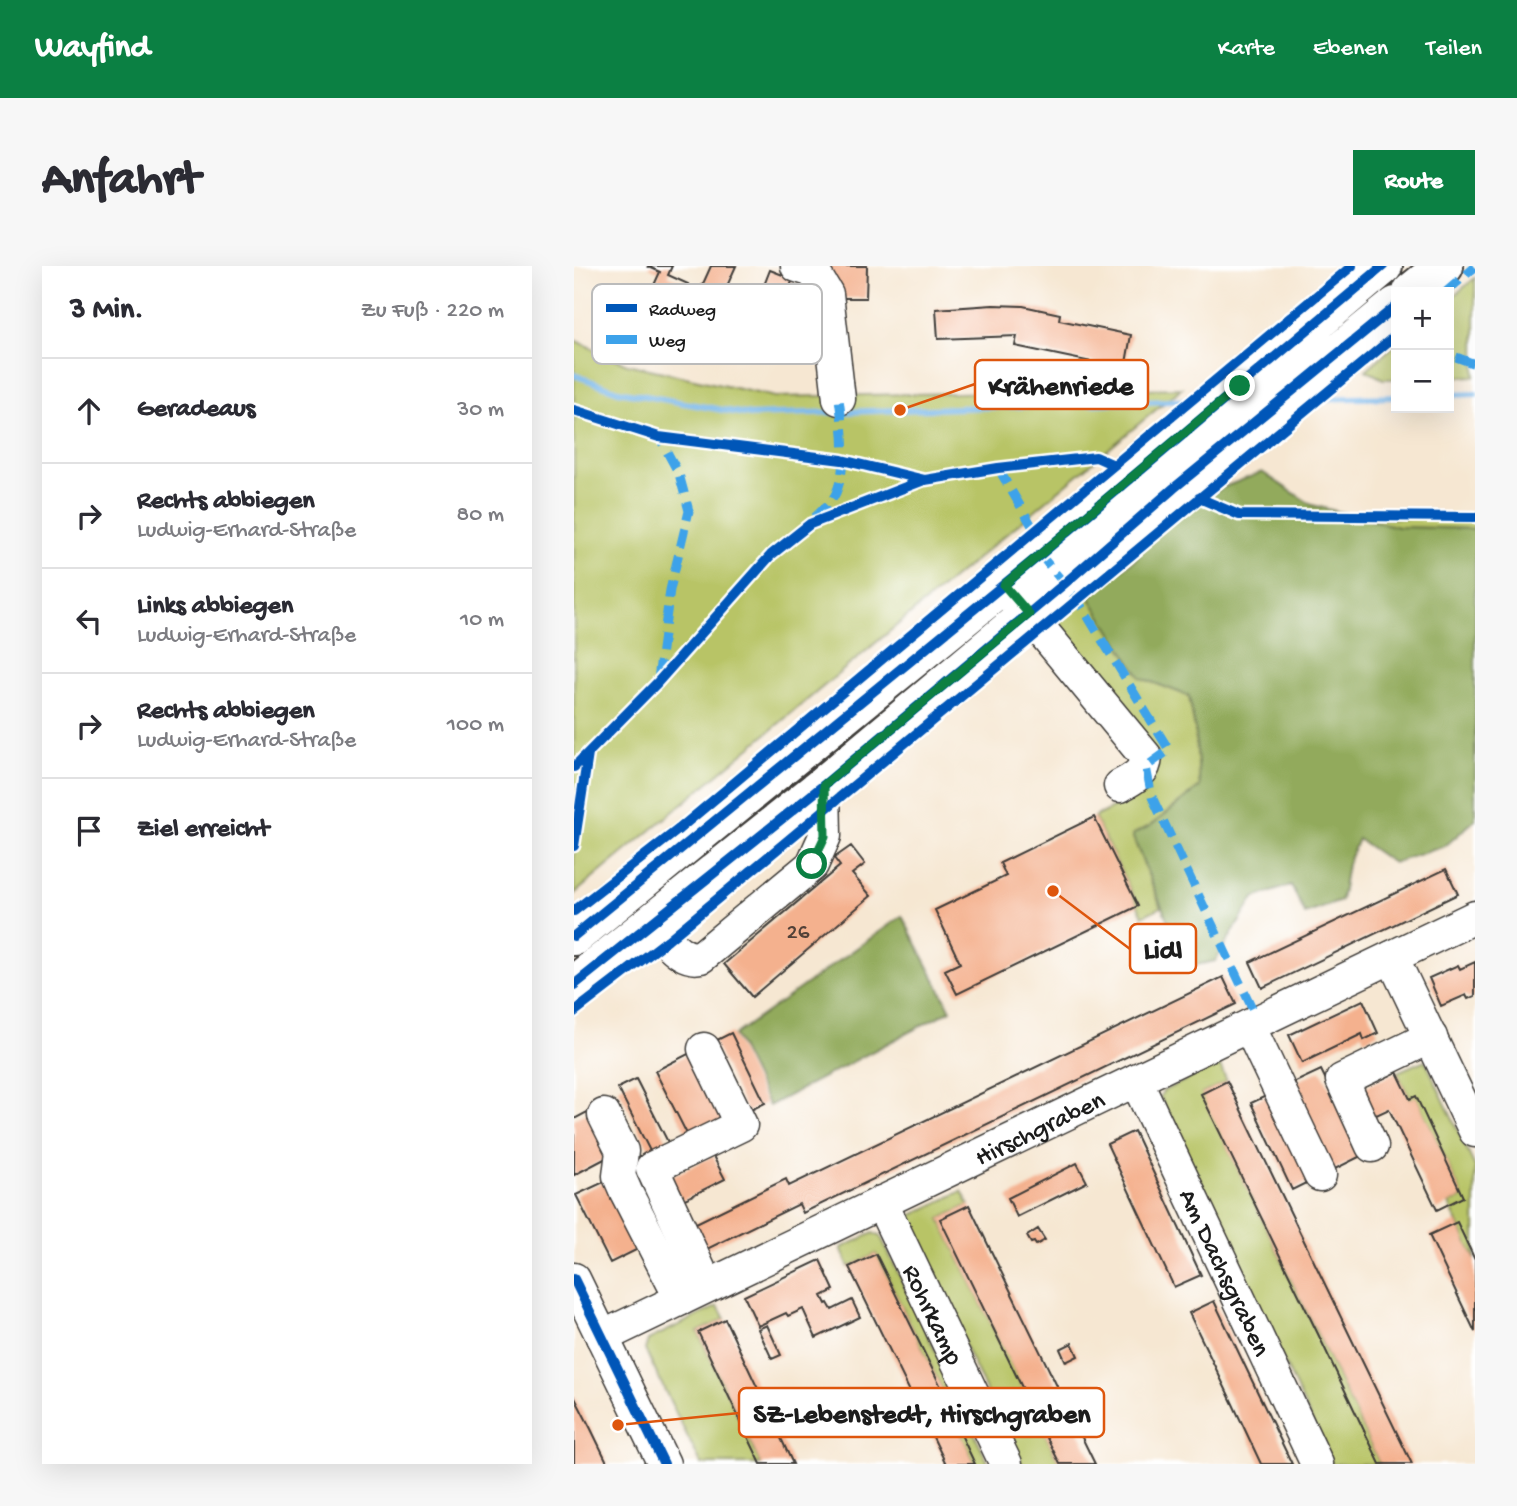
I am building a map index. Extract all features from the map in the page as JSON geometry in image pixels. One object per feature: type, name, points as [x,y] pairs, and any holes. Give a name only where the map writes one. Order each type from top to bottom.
[{"type":"main road","points":[[574,936],[1004,585],[1383,266]]},
{"type":"main road","points":[[1418,287],[1444,266]]},
{"type":"main road","points":[[574,985],[824,785],[1029,614],[1174,488],[1391,310]]},
{"type":"street","points":[[805,269],[818,284]]},
{"type":"street","points":[[822,288],[827,294],[839,399]]},
{"type":"street","points":[[1004,585],[1146,757],[1146,767],[1138,776],[1120,786]]},
{"type":"street","points":[[648,925],[661,933],[681,954],[691,959],[701,957],[812,864],[825,836],[824,785]]},
{"type":"street","name":"Hirschgraben","points":[[602,1337],[1475,917]]},
{"type":"street","points":[[1392,957],[1475,1131]]},
{"type":"street","points":[[1249,1026],[1320,1175]]},
{"type":"street","points":[[1372,1146],[1342,1080],[1431,1037]]},
{"type":"street","points":[[694,1292],[652,1168],[741,1125],[704,1049]]},
{"type":"street","name":"Am Dachsgraben","points":[[1136,1080],[1317,1464]]},
{"type":"street","points":[[604,1115],[622,1151],[620,1176],[623,1184],[694,1292]]},
{"type":"street","name":"Rohrkamp","points":[[881,1202],[1006,1464]]},
{"type":"street","points":[[574,1279],[664,1464]]},
{"type":"green space","points":[[1475,278],[1475,376],[1454,377],[1454,296]]},
{"type":"green space","points":[[574,340],[592,348],[592,364],[627,364],[775,397],[1182,388],[574,894]]},
{"type":"green space","points":[[1391,348],[1391,379],[1383,379],[1366,370]]},
{"type":"green space","points":[[1262,472],[1312,505],[1398,527],[1475,529],[1475,820],[1445,846],[1393,863],[1358,839],[1347,864],[1341,901],[1305,914],[1291,885],[1254,898],[1215,961],[1187,967],[1132,835],[1150,826],[1200,787],[1189,696],[1141,678],[1089,597],[1136,558],[1152,535],[1182,509],[1224,487]]},
{"type":"green space","points":[[1363,518],[1475,518],[1475,529],[1398,527]]},
{"type":"green space","points":[[1089,597],[1141,678],[1189,696],[1195,729],[1200,787],[1150,826],[1132,835],[1161,907],[1143,916],[1094,817],[1137,796],[1146,757],[1044,632]]},
{"type":"green space","points":[[902,916],[951,1010],[769,1106],[734,1035]]},
{"type":"green space","points":[[1425,1060],[1475,1167],[1475,1260],[1449,1204],[1463,1197],[1416,1097],[1410,1099],[1397,1072]]},
{"type":"green space","points":[[1219,1064],[1227,1081],[1202,1094],[1380,1464],[1332,1464],[1160,1097],[1163,1091]]},
{"type":"green space","points":[[962,1191],[969,1205],[940,1219],[1060,1464],[1021,1464],[908,1227],[908,1217]]},
{"type":"green space","points":[[873,1233],[881,1237],[989,1464],[975,1464],[956,1424],[932,1435],[918,1408],[945,1395],[876,1254],[849,1267],[841,1248]]},
{"type":"green space","points":[[718,1306],[725,1319],[698,1332],[761,1464],[701,1464],[645,1350],[648,1340]]},
{"type":"building","points":[[647,266],[672,266],[668,275],[688,284],[655,284],[660,272]]},
{"type":"building","points":[[711,266],[736,266],[728,284],[703,284]]},
{"type":"building","points":[[829,266],[867,266],[866,298],[829,298]]},
{"type":"building","points":[[770,270],[793,279],[791,284],[765,284]]},
{"type":"building","points":[[1023,306],[1060,314],[1059,320],[1131,335],[1125,369],[1015,346],[1017,336],[938,339],[936,309]]},
{"type":"building","points":[[1094,817],[1138,906],[957,994],[945,970],[960,963],[935,910],[1006,876],[1000,863]]},
{"type":"building","points":[[851,846],[865,864],[852,874],[871,896],[752,997],[724,964],[840,866],[834,858]]},
{"type":"building","points":[[1446,869],[1458,894],[1262,988],[1250,962]]},
{"type":"building","points":[[1475,962],[1475,996],[1468,999],[1466,995],[1441,1006],[1429,978],[1458,965],[1460,969]]},
{"type":"building","points":[[1223,977],[1236,1004],[803,1213],[799,1204],[705,1250],[692,1225],[786,1179],[789,1186]]},
{"type":"building","points":[[1363,1000],[1378,1033],[1364,1040],[1362,1034],[1302,1063],[1289,1035]]},
{"type":"building","points":[[731,1033],[765,1103],[747,1112],[713,1042]]},
{"type":"building","points":[[692,1052],[727,1121],[690,1140],[655,1071]]},
{"type":"building","points":[[1321,1070],[1363,1155],[1331,1171],[1289,1085]]},
{"type":"building","points":[[1397,1072],[1410,1099],[1416,1096],[1463,1197],[1437,1210],[1389,1109],[1370,1118],[1357,1091]]},
{"type":"building","points":[[636,1079],[671,1148],[653,1157],[618,1088]]},
{"type":"building","points":[[1227,1081],[1412,1464],[1380,1464],[1201,1094]]},
{"type":"building","points":[[1268,1095],[1310,1181],[1292,1190],[1251,1103]]},
{"type":"building","points":[[589,1111],[612,1155],[574,1175],[574,1119]]},
{"type":"building","points":[[1134,1131],[1201,1275],[1174,1287],[1107,1144]]},
{"type":"building","points":[[713,1156],[725,1179],[677,1203],[665,1180]]},
{"type":"building","points":[[1077,1163],[1087,1182],[1017,1217],[1008,1198]]},
{"type":"building","points":[[608,1180],[642,1247],[610,1263],[576,1195]]},
{"type":"building","points":[[969,1205],[1095,1464],[1060,1464],[940,1219]]},
{"type":"building","points":[[1457,1222],[1475,1260],[1475,1332],[1429,1235]]},
{"type":"building","points":[[1038,1229],[1045,1240],[1036,1245],[1031,1243],[1027,1236]]},
{"type":"building","points":[[876,1254],[945,1395],[918,1408],[849,1267]]},
{"type":"building","points":[[820,1260],[834,1290],[822,1296],[826,1304],[828,1303],[832,1310],[852,1300],[860,1317],[816,1338],[803,1309],[788,1316],[786,1313],[758,1326],[744,1296]]},
{"type":"building","points":[[1214,1301],[1292,1464],[1261,1464],[1189,1313]]},
{"type":"building","points":[[725,1319],[793,1464],[761,1464],[698,1332]]},
{"type":"building","points":[[767,1325],[781,1355],[772,1359],[758,1329]]},
{"type":"building","points":[[1072,1343],[1078,1356],[1066,1362],[1060,1349]]},
{"type":"building","points":[[574,1396],[591,1429],[608,1464],[574,1464]]},
{"type":"building","points":[[956,1424],[975,1464],[946,1464],[932,1435]]},
{"type":"waterway","points":[[574,375],[618,391],[750,415],[1202,400]]},
{"type":"waterway","points":[[1454,395],[1475,394]]},
{"type":"waterway","points":[[1307,399],[1391,397]]},
{"type":"marked path","points":[[1452,287],[1475,267]]},
{"type":"marked path","points":[[1456,357],[1475,364]]},
{"type":"marked path","points":[[814,518],[832,500],[840,482],[844,446],[839,399]]},
{"type":"marked path","points":[[658,679],[670,590],[689,511],[679,474],[659,437]]},
{"type":"marked path","points":[[998,468],[1035,531]]},
{"type":"marked path","points":[[1038,552],[1077,599],[1169,750],[1146,767],[1152,797],[1252,1008]]},
{"type":"cycle path","points":[[574,911],[679,829],[1352,266]]},
{"type":"cycle path","points":[[574,936],[1040,555],[1383,266]]},
{"type":"cycle path","points":[[574,985],[824,785],[1174,488],[1391,310]]},
{"type":"cycle path","points":[[574,1012],[668,940],[1391,339]]},
{"type":"cycle path","points":[[574,410],[659,437],[842,460],[925,480],[998,468],[1096,457],[1114,465]]},
{"type":"cycle path","points":[[574,767],[657,683],[771,555],[810,524],[924,480]]},
{"type":"cycle path","points":[[1199,498],[1239,515],[1475,517]]},
{"type":"cycle path","points":[[574,846],[588,754]]},
{"type":"cycle path","points":[[574,1279],[664,1464]]},
{"type":"place","name":"Krähenriede","points":[[900,410]]},
{"type":"place","name":"Lidl","points":[[1053,891]]},
{"type":"place","name":"SZ-Lebenstedt, Hirschgraben","points":[[618,1425]]},
{"type":"route","points":[[812,864],[825,836],[824,785],[1029,614],[1004,585],[1240,386]]}]
